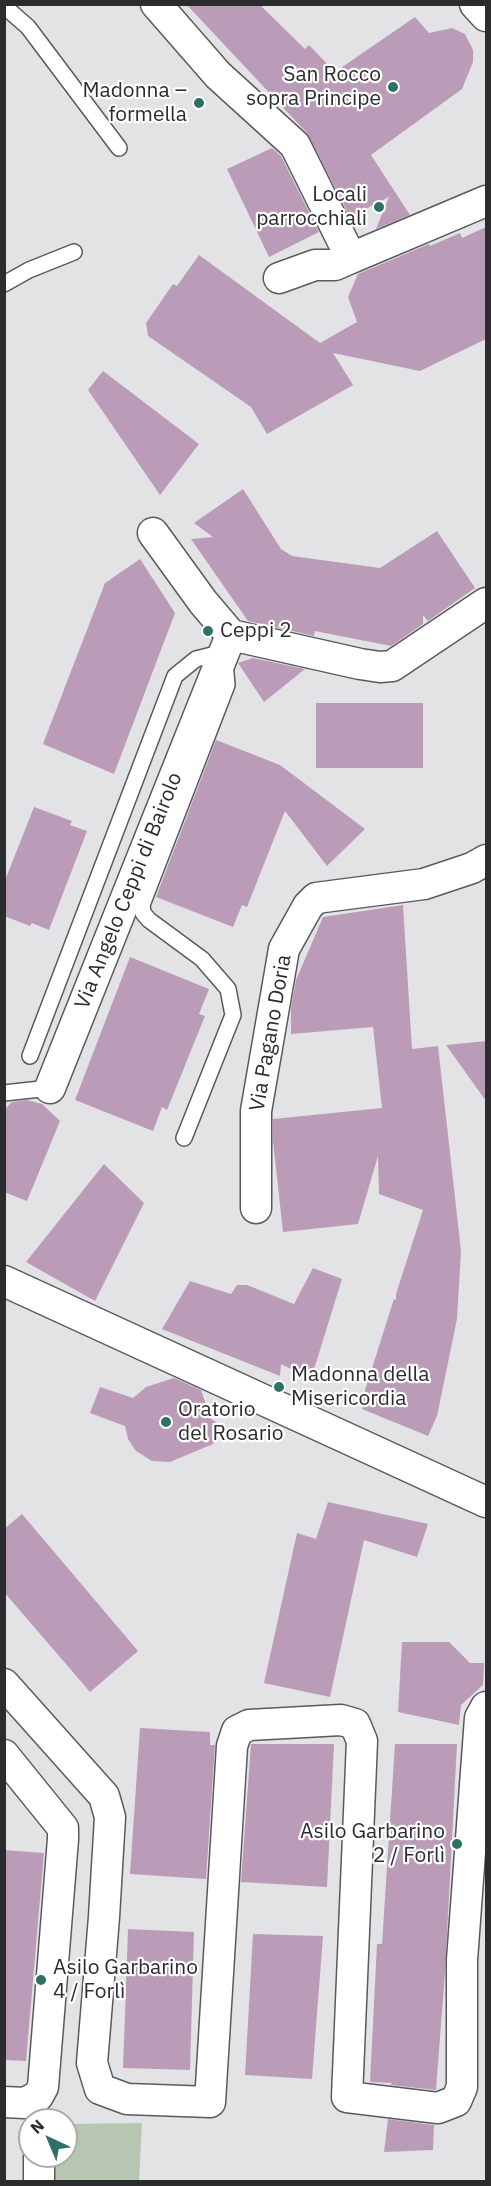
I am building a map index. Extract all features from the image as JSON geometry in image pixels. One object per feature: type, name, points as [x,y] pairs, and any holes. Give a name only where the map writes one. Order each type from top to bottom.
[{"type":"street","points":[[156,4],[218,75],[295,146],[351,258]]},
{"type":"street","points":[[475,4],[486,16]]},
{"type":"street","points":[[279,278],[315,265],[335,266],[486,201]]},
{"type":"street","points":[[153,533],[203,602],[227,644]]},
{"type":"street","name":"Via Angelo Ceppi di Bairolo","points":[[50,1088],[227,644],[380,667],[392,666],[486,603]]},
{"type":"street","name":"Via Pagano Doria","points":[[256,1208],[256,1111],[284,949],[308,906],[316,898],[424,884],[472,868],[486,860]]},
{"type":"street","points":[[4,1281],[486,1502],[486,1476]]},
{"type":"street","points":[[4,1684],[104,1796],[110,1817],[92,2063],[100,2089],[127,2099],[210,2102],[232,1746],[237,1731],[249,1725],[341,1720],[355,1724],[362,1741],[347,2097],[438,2108],[456,2101],[462,2087],[462,1960],[478,1741],[480,1718],[486,1707]]},
{"type":"street","points":[[4,1755],[63,1828],[43,2086],[38,2108],[25,2103],[4,2102]]},
{"type":"lane","points":[[4,6],[28,27],[119,148]]},
{"type":"lane","points":[[4,284],[29,270],[74,252]]},
{"type":"lane","points":[[184,1138],[233,1015],[228,989],[202,959],[148,920],[142,913],[142,905],[227,685],[227,644]]},
{"type":"lane","name":"Via Angelo Ceppi di Bairolo","points":[[30,1056],[175,676],[196,659],[227,644]]},
{"type":"lane","name":"Via Angelo Ceppi di Bairolo","points":[[4,1093],[50,1088]]},
{"type":"green space","points":[[142,2123],[139,2181],[55,2181],[55,2168],[78,2168],[78,2124]]},
{"type":"building","points":[[186,4],[259,4],[305,49],[309,45],[335,72],[415,17],[429,33],[452,28],[465,34],[473,50],[473,62],[462,89],[371,155],[410,215],[376,229],[389,197],[350,217],[307,133]]},
{"type":"building","points":[[272,148],[281,156],[319,232],[269,257],[227,169]]},
{"type":"building","points":[[486,227],[486,339],[420,371],[333,353],[353,385],[267,434],[251,407],[148,336],[146,323],[173,284],[177,286],[199,255],[320,343],[357,322],[348,297],[358,274],[429,244],[430,246],[460,233],[462,238]]},
{"type":"building","points":[[103,371],[199,444],[160,495],[88,390]]},
{"type":"building","points":[[243,489],[281,549],[292,556],[380,568],[437,531],[475,588],[428,621],[423,615],[423,624],[391,646],[315,631],[314,636],[248,621],[191,539],[213,537],[194,523]]},
{"type":"building","points":[[140,559],[175,613],[114,774],[43,744],[105,583]]},
{"type":"building","points":[[253,658],[305,669],[264,702],[238,663]]},
{"type":"building","points":[[316,703],[423,703],[423,768],[316,768]]},
{"type":"building","points":[[216,740],[280,765],[365,829],[327,866],[285,811],[247,907],[242,905],[233,927],[156,897]]},
{"type":"building","points":[[34,807],[72,821],[70,825],[87,831],[49,930],[32,923],[30,926],[4,916],[4,883]]},
{"type":"building","points":[[403,905],[412,1049],[438,1046],[461,1251],[457,1319],[437,1416],[428,1436],[362,1409],[365,1390],[394,1299],[396,1300],[423,1210],[379,1194],[378,1156],[358,1224],[283,1232],[273,1141],[273,1119],[382,1108],[373,1027],[291,1034],[291,1008],[296,980],[323,917]]},
{"type":"building","points":[[130,957],[209,989],[199,1014],[205,1016],[167,1110],[162,1107],[153,1131],[75,1100]]},
{"type":"building","points":[[486,1041],[486,1101],[446,1045]]},
{"type":"building","points":[[27,1100],[42,1104],[60,1121],[27,1201],[4,1192],[4,1110],[12,1102]]},
{"type":"building","points":[[104,1164],[144,1203],[95,1301],[26,1262]]},
{"type":"building","points":[[313,1268],[342,1279],[311,1379],[281,1364],[280,1376],[162,1329],[190,1281],[231,1294],[237,1285],[247,1285],[294,1304]]},
{"type":"building","name":"Oratorio del Rosario","points":[[174,1378],[201,1390],[211,1419],[221,1425],[213,1444],[170,1462],[152,1461],[136,1451],[128,1439],[125,1426],[90,1413],[100,1387],[133,1398],[146,1387]]},
{"type":"building","points":[[328,1502],[428,1524],[417,1557],[364,1540],[330,1697],[264,1683],[297,1533],[316,1539]]},
{"type":"building","points":[[22,1514],[138,1651],[90,1692],[4,1592],[4,1529]]},
{"type":"building","points":[[402,1642],[449,1642],[470,1663],[484,1663],[483,1685],[461,1705],[459,1725],[398,1712]]},
{"type":"building","points":[[140,1728],[210,1732],[210,1745],[215,1745],[206,1879],[130,1874]]},
{"type":"building","points":[[251,1744],[334,1744],[327,1887],[241,1882]]},
{"type":"building","points":[[395,1744],[457,1744],[445,1972],[436,2090],[370,2082],[377,1944],[382,1944]]},
{"type":"building","points":[[4,1850],[44,1853],[26,2061],[4,2060]]},
{"type":"building","points":[[128,1929],[194,1932],[190,2070],[123,2068]]},
{"type":"building","points":[[253,1934],[323,1936],[312,2079],[245,2075]]},
{"type":"building","points":[[388,2119],[434,2125],[433,2150],[384,2152]]},
{"type":"place","name":"San Rocco sopra Principe","points":[[393,87]]},
{"type":"place","name":"Madonna – formella","points":[[199,103]]},
{"type":"place","name":"Locali parrocchiali","points":[[379,207]]},
{"type":"place","name":"Ceppi 2","points":[[208,631]]},
{"type":"place","name":"Madonna della Misericordia","points":[[279,1387]]},
{"type":"place","name":"Oratorio del Rosario","points":[[166,1422]]},
{"type":"place","name":"Asilo Garbarino 2 / Forlì","points":[[457,1844]]},
{"type":"place","name":"Asilo Garbarino 4 / Forlì","points":[[41,1980]]}]
